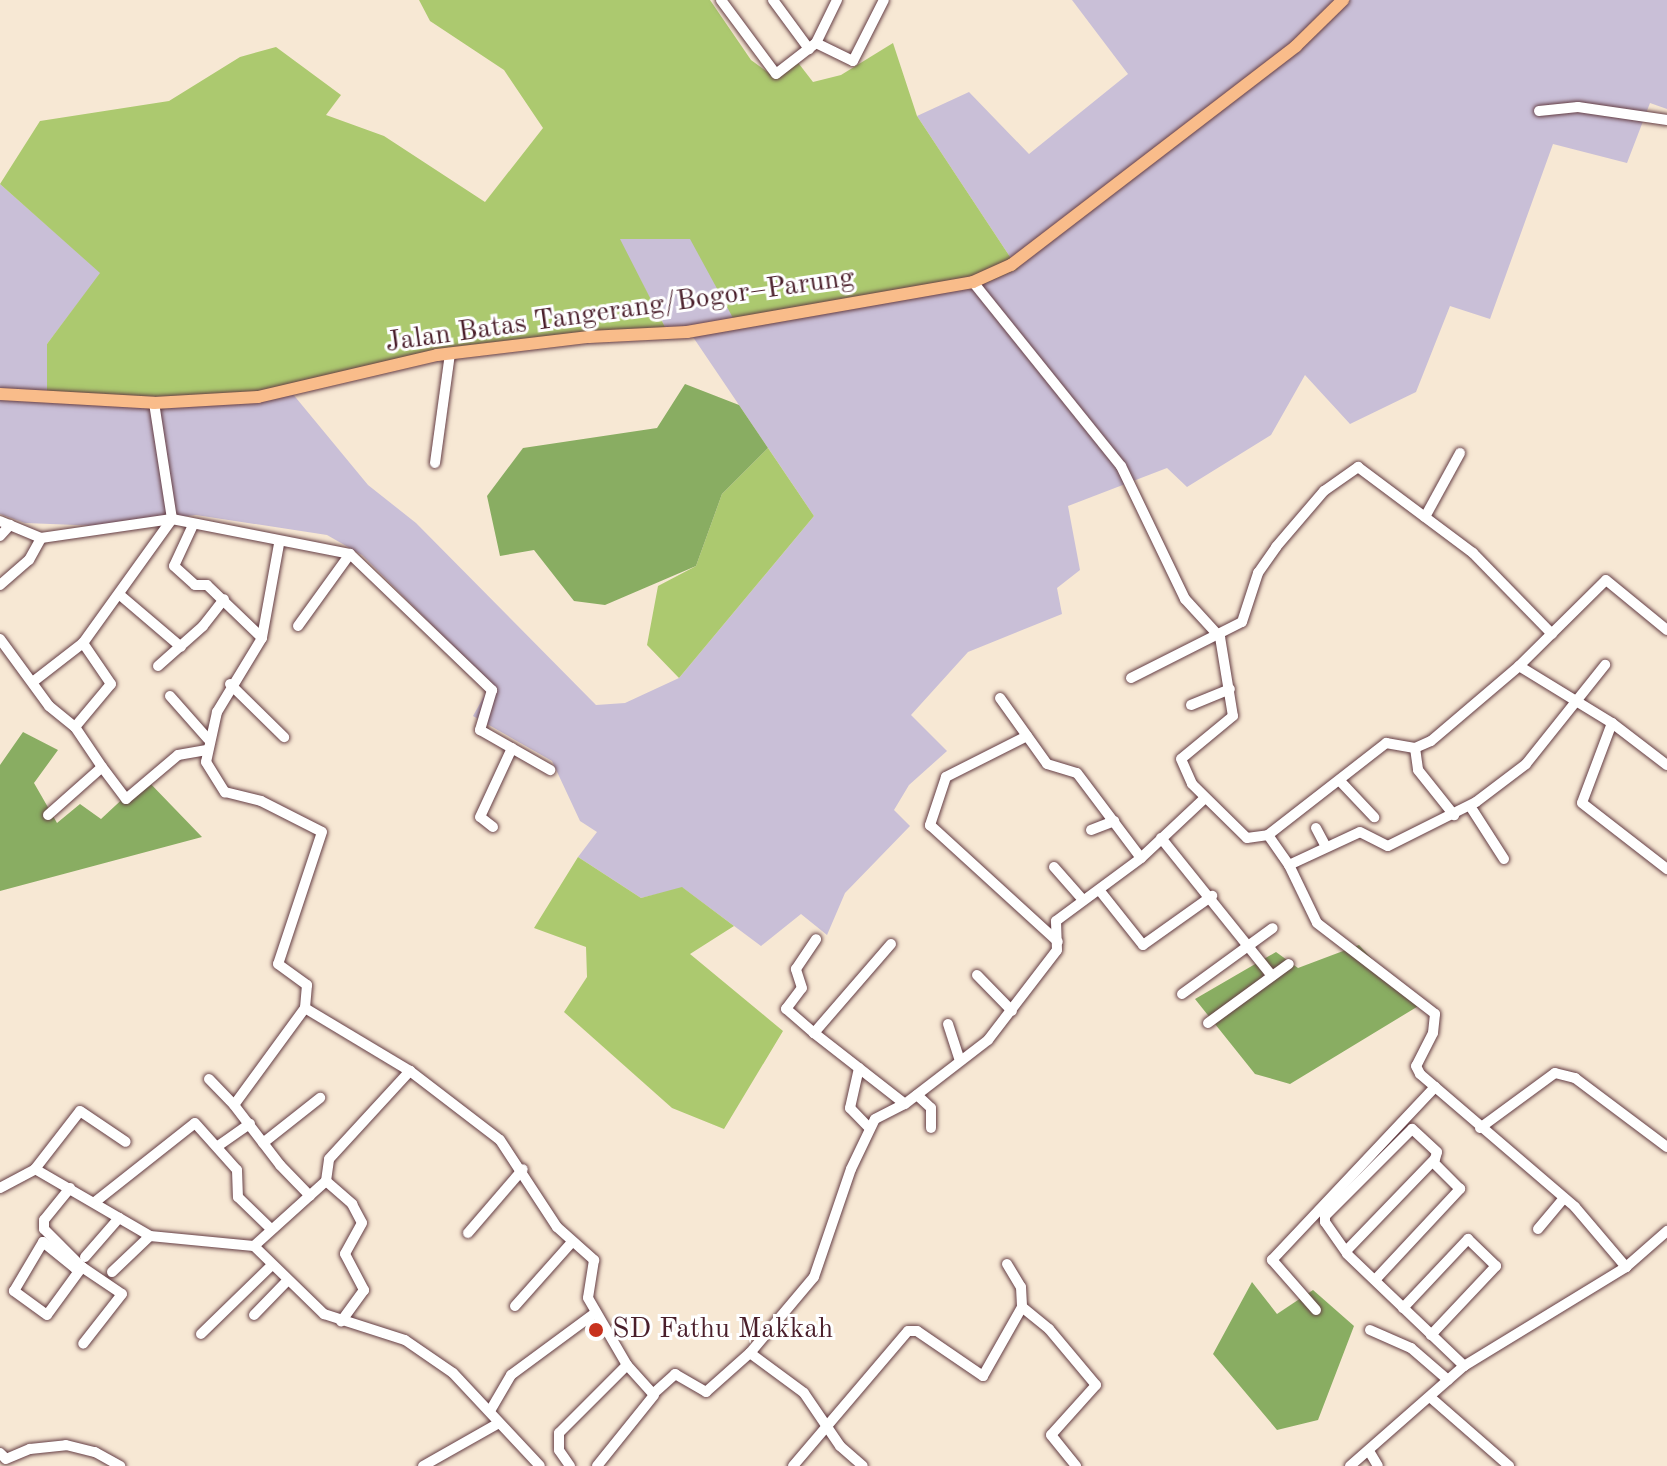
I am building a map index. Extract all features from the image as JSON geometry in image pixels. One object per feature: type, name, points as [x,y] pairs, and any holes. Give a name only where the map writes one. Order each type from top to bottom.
[{"type":"main road","name":"Jalan Batas Tangerang/Bogor–Parung","points":[[0,394],[154,403],[258,397],[450,353],[589,337],[687,332],[973,282],[1011,265],[1296,46],[1343,0]]},
{"type":"street","points":[[721,0],[776,74],[812,46],[837,0]]},
{"type":"street","points":[[773,0],[812,46],[853,61],[884,0]]},
{"type":"street","points":[[1539,111],[1605,109],[1667,120]]},
{"type":"street","points":[[973,282],[1121,466],[1185,599],[1220,637],[1233,716],[1181,759],[1205,798],[1247,838],[1268,835],[1386,743],[1415,748],[1431,741],[1519,666],[1606,580],[1667,630]]},
{"type":"street","points":[[435,463],[450,353]]},
{"type":"street","points":[[34,681],[83,643],[172,519],[154,403]]},
{"type":"street","points":[[1425,517],[1460,453]]},
{"type":"street","points":[[1131,678],[1220,637],[1248,613],[1258,573],[1276,547],[1347,470],[1363,468],[1473,553],[1552,634]]},
{"type":"street","points":[[0,536],[5,523],[41,538],[172,519],[279,544],[350,554],[489,686],[493,695],[477,727],[550,770]]},
{"type":"street","points":[[193,525],[174,566],[194,584],[205,583],[262,638]]},
{"type":"street","points":[[0,585],[29,560],[41,538]]},
{"type":"street","points":[[234,1105],[305,1008],[307,985],[278,964],[322,832],[261,801],[225,792],[208,769],[208,745],[230,684],[262,638],[279,544]]},
{"type":"street","points":[[298,626],[350,554]]},
{"type":"street","points":[[120,595],[181,647]]},
{"type":"street","points":[[158,666],[181,647],[224,599]]},
{"type":"street","points":[[0,639],[34,681],[49,706],[75,727],[126,799],[178,755],[208,745]]},
{"type":"street","points":[[75,727],[111,684],[83,643]]},
{"type":"street","points":[[1289,865],[1361,832],[1386,847],[1470,806],[1526,764],[1605,665]]},
{"type":"street","points":[[1519,666],[1576,699],[1664,759]]},
{"type":"street","points":[[230,684],[284,737]]},
{"type":"street","points":[[1191,705],[1230,689]]},
{"type":"street","points":[[170,696],[208,745]]},
{"type":"street","points":[[1000,698],[1050,767],[1077,773],[1141,858]]},
{"type":"street","points":[[1612,723],[1582,803],[1667,869]]},
{"type":"street","points":[[1027,736],[946,777],[930,825],[1058,942]]},
{"type":"street","points":[[493,827],[480,817],[512,748]]},
{"type":"street","points":[[1415,748],[1418,770],[1454,815]]},
{"type":"street","points":[[48,815],[102,767]]},
{"type":"street","points":[[1340,781],[1374,817]]},
{"type":"street","points":[[597,1466],[654,1395],[675,1374],[706,1392],[750,1353],[814,1277],[869,1128],[880,1115],[905,1104],[982,1046],[1012,1011],[1058,942],[1056,921],[1141,858],[1205,798]]},
{"type":"street","points":[[1470,806],[1504,859]]},
{"type":"street","points":[[1091,830],[1114,821]]},
{"type":"street","points":[[1316,828],[1326,847]]},
{"type":"street","points":[[1268,835],[1289,865],[1317,923],[1435,1014],[1433,1033],[1416,1066],[1480,1128],[1564,1198],[1626,1267]]},
{"type":"street","points":[[1161,838],[1212,896],[1272,976]]},
{"type":"street","points":[[1054,867],[1083,900]]},
{"type":"street","points":[[1100,891],[1143,945],[1212,896]]},
{"type":"street","points":[[1182,994],[1273,928]]},
{"type":"street","points":[[816,939],[796,969],[802,986],[786,1009],[905,1104]]},
{"type":"street","points":[[814,1033],[891,944]]},
{"type":"street","points":[[1208,1023],[1289,964]]},
{"type":"street","points":[[977,975],[1012,1011]]},
{"type":"street","points":[[305,1008],[410,1071],[489,1130],[523,1169],[547,1213],[572,1242],[594,1260],[587,1289],[595,1313],[627,1365],[654,1395]]},
{"type":"street","points":[[948,1024],[960,1060]]},
{"type":"street","points":[[859,1068],[850,1108],[869,1128]]},
{"type":"street","points":[[254,1246],[326,1181],[329,1159],[410,1071]]},
{"type":"street","points":[[1480,1128],[1555,1073],[1575,1078],[1667,1147]]},
{"type":"street","points":[[209,1079],[310,1196]]},
{"type":"street","points":[[1316,1310],[1272,1260],[1435,1087]]},
{"type":"street","points":[[917,1095],[931,1108],[931,1128]]},
{"type":"street","points":[[263,1143],[320,1098]]},
{"type":"street","points":[[0,1188],[35,1169],[80,1111],[126,1142]]},
{"type":"street","points":[[95,1202],[191,1124],[218,1146],[237,1170],[238,1197],[271,1229]]},
{"type":"street","points":[[218,1146],[250,1124]]},
{"type":"street","points":[[1348,1249],[1433,1162],[1437,1152],[1412,1129],[1406,1131],[1325,1216],[1348,1249],[1347,1254],[1464,1366]]},
{"type":"street","points":[[1375,1280],[1460,1189],[1433,1162]]},
{"type":"street","points":[[35,1169],[150,1236],[254,1246],[287,1281],[341,1322],[390,1334],[423,1351],[490,1411],[540,1466]]},
{"type":"street","points":[[468,1233],[523,1169]]},
{"type":"street","points":[[326,1181],[352,1204],[362,1223],[345,1254],[364,1290],[341,1322]]},
{"type":"street","points":[[70,1188],[43,1225],[123,1298],[83,1344]]},
{"type":"street","points":[[1538,1229],[1564,1198]]},
{"type":"street","points":[[84,1262],[75,1268],[43,1242],[14,1291],[47,1315],[119,1218]]},
{"type":"street","points":[[1350,1466],[1464,1366],[1626,1267],[1667,1231]]},
{"type":"street","points":[[112,1272],[150,1236]]},
{"type":"street","points":[[1403,1308],[1468,1239],[1496,1266],[1431,1335]]},
{"type":"street","points":[[515,1306],[572,1242]]},
{"type":"street","points":[[793,1466],[908,1331],[917,1331],[983,1376],[1022,1307],[1021,1287],[1007,1264]]},
{"type":"street","points":[[201,1334],[272,1265]]},
{"type":"street","points":[[254,1315],[287,1281]]},
{"type":"street","points":[[1022,1307],[1049,1329],[1096,1385],[1051,1435],[1076,1466]]},
{"type":"street","points":[[490,1411],[511,1375],[595,1313]]},
{"type":"street","points":[[1370,1330],[1411,1348],[1448,1380]]},
{"type":"street","points":[[750,1353],[804,1393],[825,1426],[863,1466]]},
{"type":"street","points":[[570,1466],[559,1450],[559,1433],[627,1365]]},
{"type":"street","points":[[1430,1397],[1509,1466]]},
{"type":"street","points":[[423,1466],[499,1423]]},
{"type":"street","points":[[0,1453],[6,1459],[30,1449],[66,1445],[95,1452],[120,1466]]},
{"type":"street","points":[[1369,1451],[1378,1466]]},
{"type":"shaded area","points":[[1072,0],[1667,0],[1667,109],[1650,103],[1627,163],[1553,144],[1490,319],[1450,306],[1416,392],[1350,424],[1305,375],[1271,435],[1187,487],[1167,468],[1068,506],[1080,570],[1057,588],[1062,614],[968,652],[911,715],[947,751],[909,785],[894,810],[910,826],[845,893],[827,935],[801,914],[761,946],[683,888],[641,898],[578,857],[597,832],[580,821],[552,761],[473,716],[491,684],[362,555],[327,535],[196,515],[102,526],[25,523],[0,514],[0,184],[101,273],[47,344],[292,393],[368,485],[416,523],[596,705],[625,703],[679,678],[814,516],[693,337],[666,329],[619,239],[690,239],[1018,269],[917,116],[969,92],[1029,154],[1128,74]]},
{"type":"green space","points":[[419,0],[710,0],[751,60],[773,76],[796,60],[813,82],[841,75],[893,43],[917,116],[1018,269],[979,286],[739,329],[690,239],[620,239],[666,329],[394,361],[211,404],[47,400],[47,344],[100,273],[0,184],[40,121],[169,101],[240,57],[276,47],[341,95],[326,115],[384,136],[485,202],[543,128],[504,70],[430,21]]},
{"type":"green space","points":[[685,384],[739,405],[768,448],[722,494],[696,566],[605,605],[574,601],[534,550],[500,556],[487,496],[523,448],[657,428]]},
{"type":"green space","points":[[768,448],[814,516],[679,678],[647,645],[658,586],[696,566],[722,494]]},
{"type":"green space","points":[[23,732],[58,750],[34,783],[57,823],[80,804],[101,819],[145,778],[202,837],[0,891],[0,765]]},
{"type":"green space","points":[[578,857],[641,898],[682,887],[734,926],[690,954],[783,1031],[724,1129],[672,1108],[564,1012],[587,977],[586,947],[534,928]]},
{"type":"green space","points":[[1359,945],[1387,975],[1425,1002],[1290,1084],[1255,1074],[1195,999],[1276,952],[1298,968]]},
{"type":"green space","points":[[1252,1282],[1277,1314],[1313,1290],[1354,1326],[1318,1420],[1277,1430],[1213,1354]]},
{"type":"place","name":"SD Fathu Makkah","points":[[596,1330]]}]
